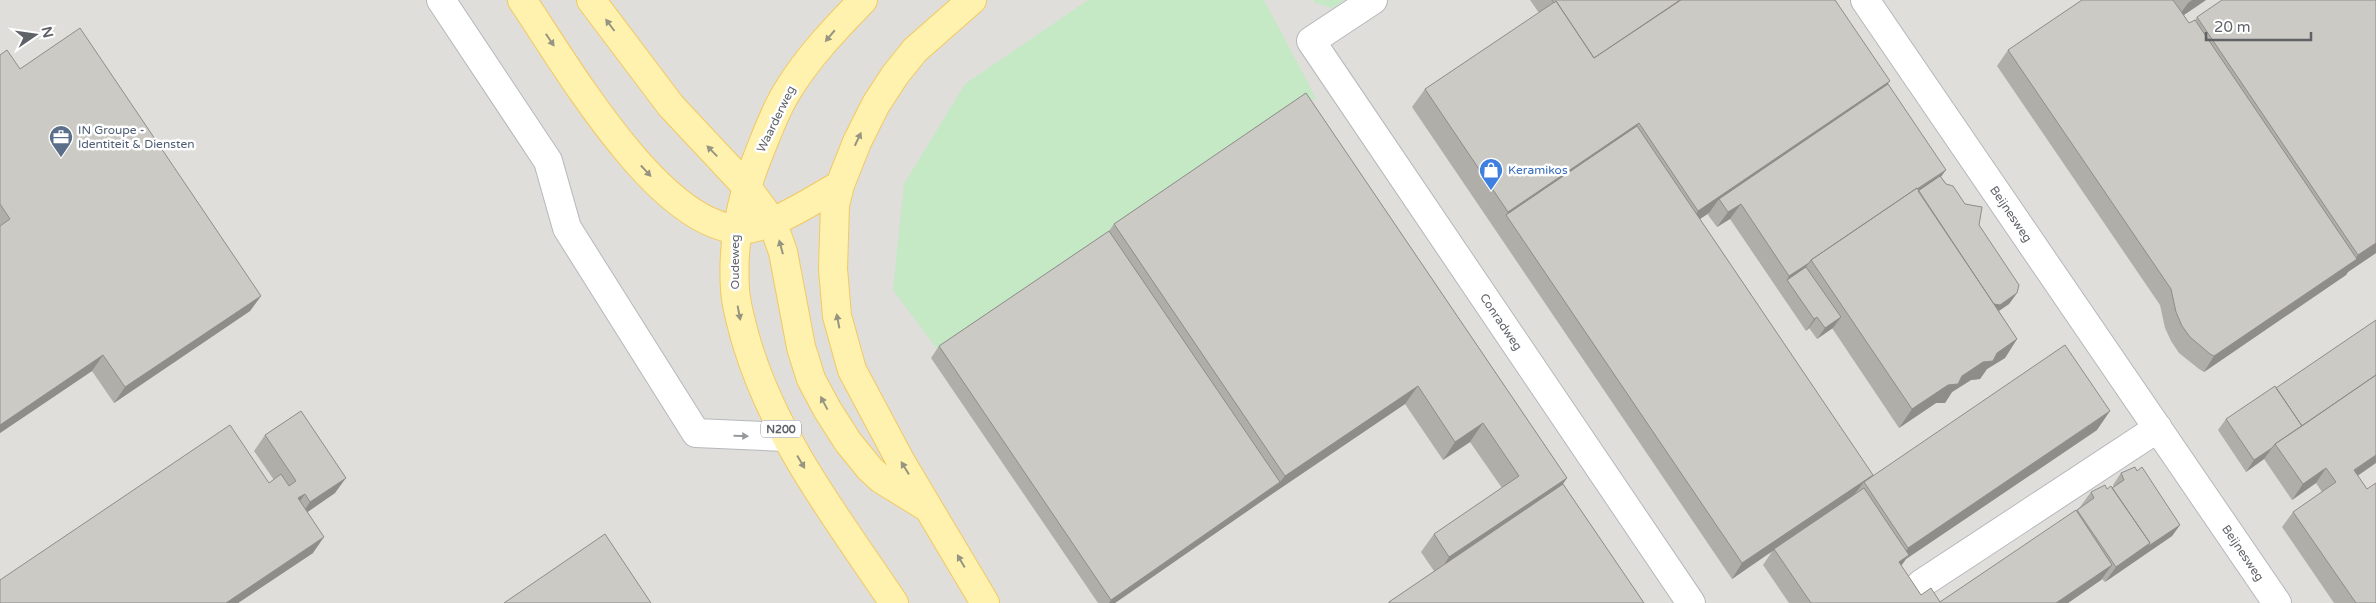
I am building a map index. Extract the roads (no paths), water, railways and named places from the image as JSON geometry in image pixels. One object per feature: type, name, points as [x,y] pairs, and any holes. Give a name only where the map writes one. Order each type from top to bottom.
[{"type":"main road","name":"Oudeweg","points":[[522,0],[598,112],[646,171],[671,196],[699,217],[737,230],[735,290],[742,327],[753,363],[786,437],[894,603]]},
{"type":"main road","points":[[591,0],[671,106],[746,186],[772,221],[783,252],[801,347],[811,379],[848,442],[870,469],[881,479],[930,509]]},
{"type":"main road","name":"Waarderweg","points":[[737,230],[746,186],[788,90],[813,56],[863,0]]},
{"type":"main road","points":[[972,0],[915,50],[895,75],[876,104],[857,142],[840,185],[835,204],[834,269],[837,316],[852,370],[901,462],[985,603]]},
{"type":"main road","points":[[737,230],[756,227],[772,221],[840,185]]},
{"type":"street","points":[[441,0],[548,161],[567,228],[696,433],[786,437]]},
{"type":"street","name":"Conradweg","points":[[1373,0],[1312,41],[1692,603]]},
{"type":"street","name":"Beijnesweg","points":[[1865,0],[2277,603]]},
{"type":"street","points":[[1921,584],[2158,428]]},
{"type":"place","name":"IN Groupe - Identiteit & Diensten","points":[[61,158]]},
{"type":"place","name":"Keramikos","points":[[1491,191]]}]
